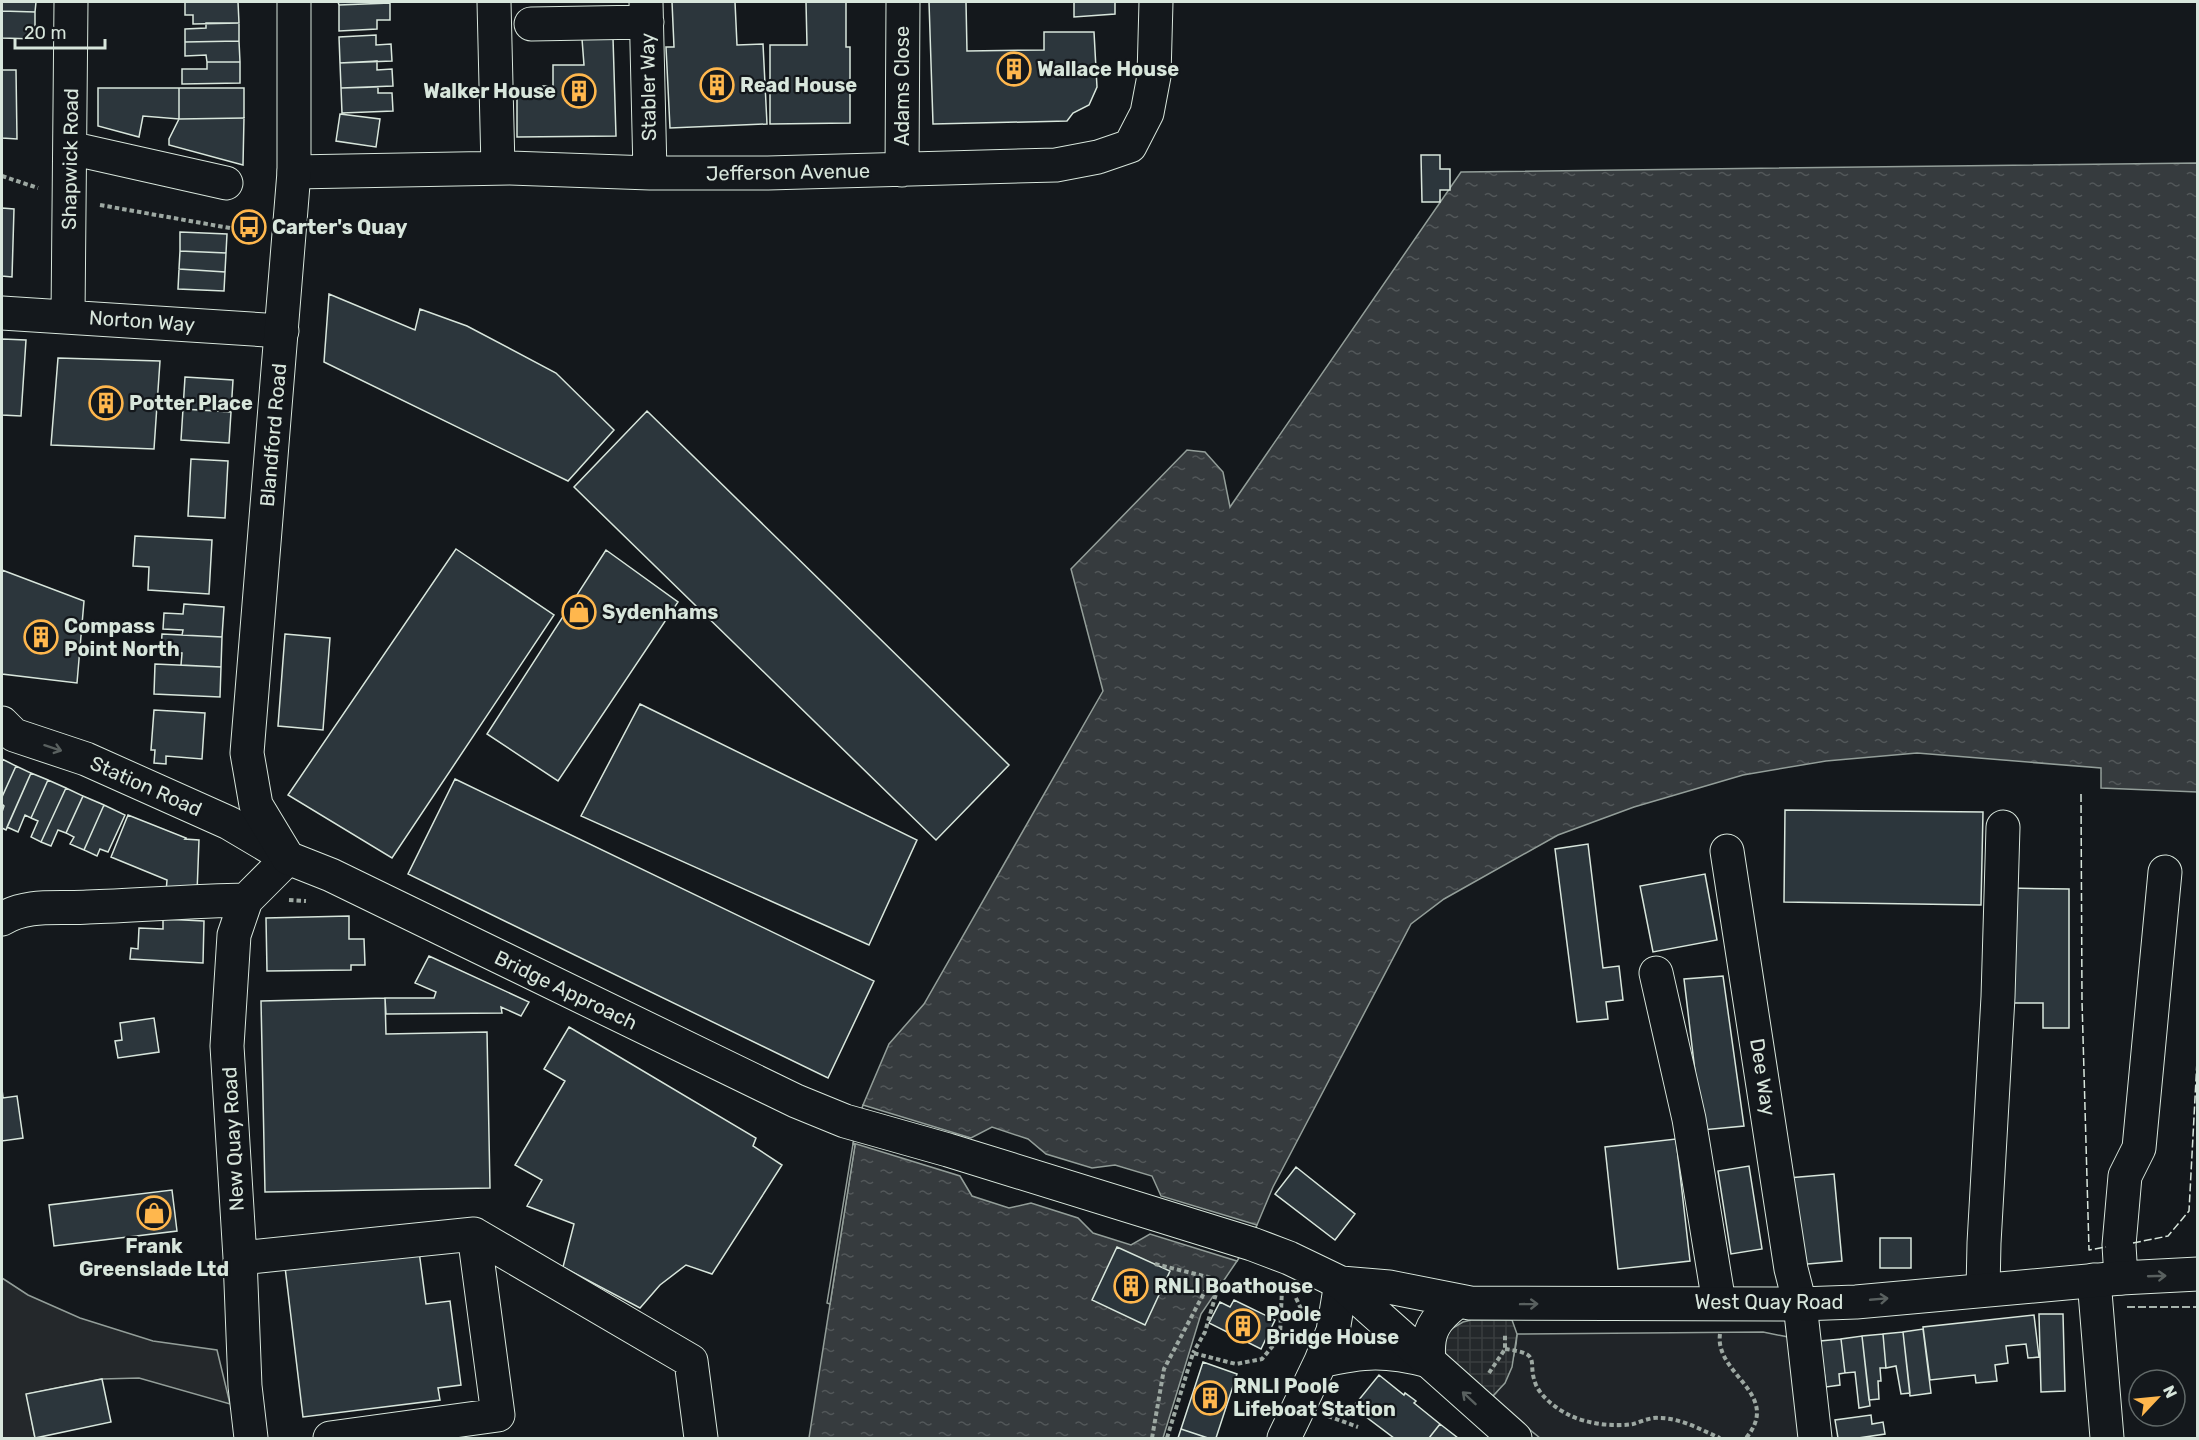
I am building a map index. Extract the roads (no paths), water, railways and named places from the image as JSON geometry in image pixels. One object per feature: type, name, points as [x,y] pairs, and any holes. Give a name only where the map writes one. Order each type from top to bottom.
[{"type":"main road","name":"Shapwick Road","points":[[68,316],[71,2]]},
{"type":"main road","name":"Blandford Road","points":[[288,858],[256,805],[247,753],[294,172],[294,2]]},
{"type":"main road","points":[[494,2],[498,168]]},
{"type":"main road","name":"Adams Close","points":[[902,170],[903,2]]},
{"type":"main road","name":"Jefferson Avenue","points":[[294,172],[498,168],[650,173],[768,173],[1056,165],[1098,157],[1130,146],[1147,113],[1154,76],[1156,2]]},
{"type":"main road","points":[[531,24],[647,12]]},
{"type":"main road","name":"Stabler Way","points":[[647,12],[650,173]]},
{"type":"main road","points":[[70,148],[226,183]]},
{"type":"main road","name":"Norton Way","points":[[2,313],[282,331]]},
{"type":"main road","name":"Station Road","points":[[2,723],[14,735],[86,759],[229,823],[288,858]]},
{"type":"main road","points":[[1983,1290],[1998,997],[2003,827]]},
{"type":"main road","name":"Dee Way","points":[[1727,850],[1791,1269],[1800,1304],[1815,1438]]},
{"type":"main road","name":"New Quay Road","points":[[250,1438],[245,1386],[227,1046],[234,935],[246,900],[288,858]]},
{"type":"main road","name":"Bridge Approach","points":[[288,858],[331,875],[796,1101],[845,1121],[1252,1244],[1289,1258],[1341,1283]]},
{"type":"main road","points":[[2107,1438],[2108,1279],[2120,1245],[2125,1176],[2139,1148],[2165,872]]},
{"type":"main road","points":[[2,919],[10,913],[27,908],[246,900]]},
{"type":"main road","points":[[1656,973],[1689,1119],[1719,1303]]},
{"type":"main road","points":[[330,1438],[498,1415],[474,1234]]},
{"type":"main road","points":[[240,1258],[474,1234],[691,1361],[701,1438]]},
{"type":"main road","name":"West Quay Road","points":[[1341,1283],[1389,1287],[1457,1302],[1800,1304],[1856,1302],[2108,1279],[2198,1274]]},
{"type":"main road","points":[[1341,1283],[1515,1438]]},
{"type":"main road","points":[[1284,1438],[1333,1331],[1341,1283]]},
{"type":"main road","points":[[1429,1361],[1428,1346],[1432,1330],[1441,1314],[1457,1302]]},
{"type":"main road","points":[[1321,1361],[1381,1352],[1429,1361]]},
{"type":"water","points":[[2197,163],[2197,792],[2101,788],[2101,768],[1917,753],[1826,761],[1743,775],[1634,807],[1558,835],[1444,899],[1411,924],[1273,1187],[1257,1225],[1237,1261],[1201,1314],[1163,1438],[809,1438],[855,1145],[853,1144],[863,1105],[889,1044],[924,1004],[1103,691],[1071,569],[1187,450],[1205,452],[1223,472],[1230,507],[1461,172]]},
{"type":"place","name":"Wallace House","points":[[1014,69]]},
{"type":"place","name":"Read House","points":[[717,85]]},
{"type":"place","name":"Walker House","points":[[579,91]]},
{"type":"place","name":"Carter's Quay","points":[[249,227]]},
{"type":"place","name":"Potter Place","points":[[106,403]]},
{"type":"place","name":"Sydenhams","points":[[579,612]]},
{"type":"place","name":"Compass Point North","points":[[41,637]]},
{"type":"place","name":"Frank Greenslade Ltd","points":[[154,1213]]},
{"type":"place","name":"RNLI Boathouse","points":[[1131,1286]]},
{"type":"place","name":"Poole Bridge House","points":[[1243,1326]]},
{"type":"place","name":"RNLI Poole Lifeboat Station","points":[[1210,1398]]}]
